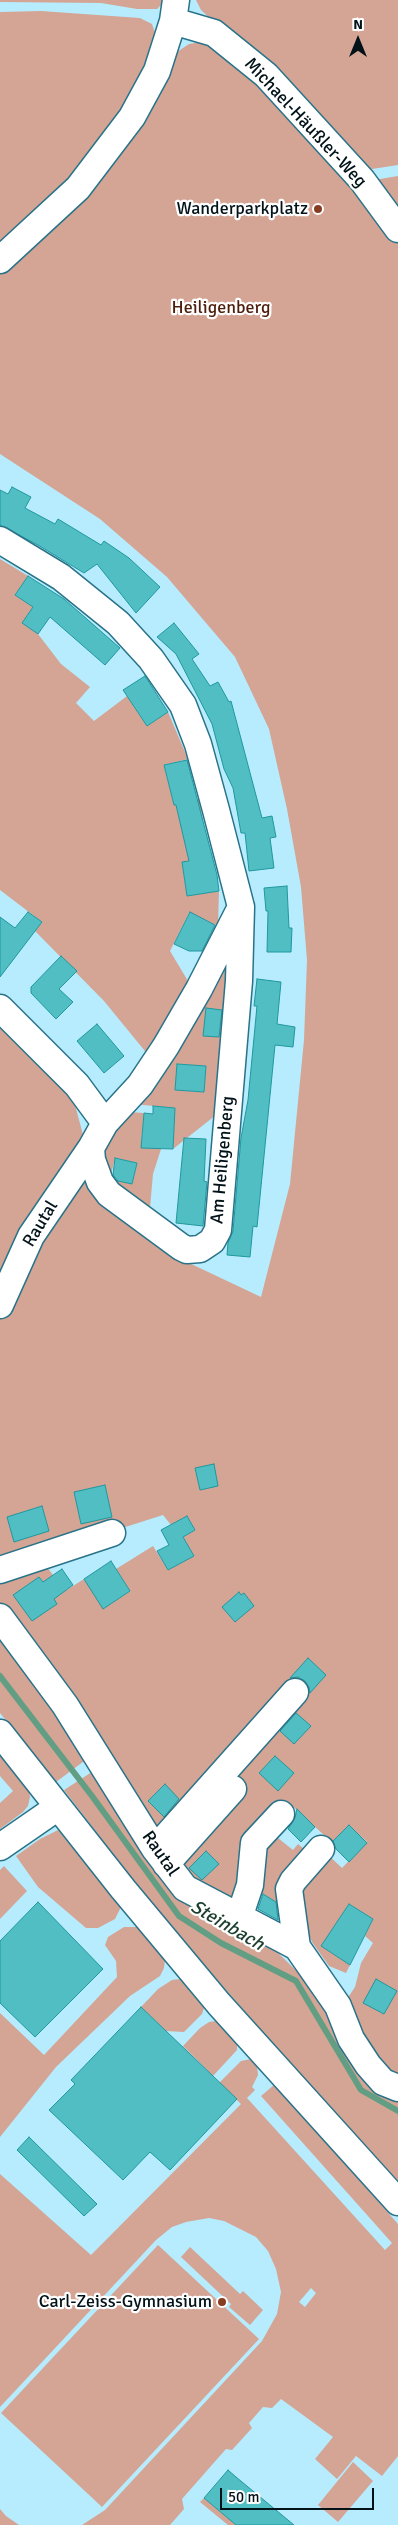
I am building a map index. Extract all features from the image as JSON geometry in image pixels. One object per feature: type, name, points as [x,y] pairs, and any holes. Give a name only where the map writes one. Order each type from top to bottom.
[{"type":"street","name":"Michael-Häußler-Weg","points":[[175,10],[214,33],[266,76],[362,180],[398,229]]},
{"type":"street","points":[[0,260],[78,188],[132,117],[158,71],[175,10]]},
{"type":"street","name":"Am Heiligenberg","points":[[0,540],[61,577],[118,623],[151,659],[183,705],[198,744],[240,907],[239,981],[218,1230],[212,1241],[200,1249],[186,1250],[109,1194],[100,1182],[92,1160],[91,1148]]},
{"type":"street","points":[[91,1148],[105,1124],[140,1085],[166,1046],[203,981],[240,907]]},
{"type":"street","points":[[0,1008],[77,1085],[105,1124]]},
{"type":"street","name":"Rautal","points":[[0,1304],[31,1236],[91,1148]]},
{"type":"street","points":[[0,1570],[112,1533]]},
{"type":"street","name":"Rautal","points":[[0,1617],[65,1705],[161,1856],[185,1888],[297,1947],[338,2006],[351,2039],[368,2065],[383,2082],[398,2088]]},
{"type":"street","points":[[161,1856],[295,1692]]},
{"type":"street","points":[[0,1734],[219,2004],[398,2202]]},
{"type":"street","points":[[161,1856],[255,1764]]},
{"type":"street","points":[[0,1847],[58,1807]]},
{"type":"street","points":[[239,1918],[250,1885],[254,1843],[281,1814]]},
{"type":"street","points":[[297,1947],[289,1889],[293,1880],[321,1849]]},
{"type":"green space","points":[[0,0],[166,0],[157,9],[137,9],[101,3],[0,2]]},
{"type":"green space","points":[[196,0],[398,0],[398,165],[359,171],[264,68],[201,10]]},
{"type":"green space","points":[[41,11],[140,18],[152,24],[157,39],[123,115],[69,183],[0,245],[0,12]]},
{"type":"green space","name":"Heiligenberg","points":[[207,41],[259,78],[398,237],[398,2082],[385,2077],[343,2005],[355,1987],[361,1963],[373,1943],[365,1936],[373,1919],[349,1904],[322,1946],[350,1965],[346,1973],[329,1966],[312,1942],[294,1898],[324,1851],[342,1868],[367,1842],[349,1825],[330,1844],[325,1836],[288,1802],[252,1840],[234,1912],[202,1892],[0,1608],[0,1578],[44,1563],[65,1591],[84,1579],[104,1608],[130,1591],[116,1569],[153,1546],[168,1570],[193,1556],[183,1537],[195,1530],[187,1516],[171,1525],[163,1515],[0,1567],[0,1020],[71,1090],[86,1146],[78,1158],[187,1262],[261,1297],[290,1184],[304,1040],[307,960],[301,887],[287,809],[269,729],[235,657],[167,577],[100,519],[0,454],[0,270],[12,260],[20,260],[29,249],[177,52],[189,44]]},
{"type":"green space","points":[[398,176],[398,218],[374,180]]},
{"type":"green space","points":[[0,559],[28,576],[15,595],[33,607],[23,623],[38,634],[61,664],[90,687],[76,703],[94,721],[127,696],[147,726],[168,712],[188,759],[164,765],[174,805],[199,799],[203,820],[189,861],[182,863],[187,896],[219,891],[218,926],[189,913],[170,951],[191,986],[149,1056],[104,1001],[35,931],[42,922],[0,890]]},
{"type":"green space","points":[[230,947],[221,1111],[173,1149],[175,1108],[133,1104]],"holes":[[[177,1064],[206,1066],[204,1092],[176,1090]]]},
{"type":"green space","points":[[128,1112],[144,1113],[141,1143],[162,1146],[153,1174],[149,1219],[104,1176],[103,1143]],"holes":[[[115,1158],[137,1163],[132,1184],[110,1179]]]},
{"type":"green space","points":[[0,1629],[91,1756],[56,1782],[0,1713]]},
{"type":"green space","points":[[0,1753],[29,1789],[30,1797],[28,1806],[23,1812],[0,1829],[0,1803],[13,1791],[0,1776]]},
{"type":"green space","points":[[98,1768],[193,1906],[225,1930],[274,1949],[314,1988],[398,2093],[398,2187],[156,1910],[64,1790]]},
{"type":"green space","points":[[58,1830],[121,1907],[115,1919],[98,1928],[86,1928],[38,1887],[16,1856],[40,1839]]},
{"type":"green space","points":[[270,1837],[278,1838],[293,1850],[298,1844],[310,1854],[286,1910],[253,1887]]},
{"type":"green space","points":[[4,1866],[27,1891],[0,1919],[0,1870]]},
{"type":"green space","points":[[124,1927],[138,1927],[165,1960],[160,1976],[130,1996],[56,2067],[0,2137],[0,2013],[44,2055],[117,1977],[116,1961],[105,1945],[108,1937]]},
{"type":"green space","points":[[180,1979],[204,2008],[202,2014],[184,2032],[166,2031],[141,2007],[158,1989],[172,1980]]},
{"type":"green space","points":[[216,2021],[237,2044],[237,2050],[213,2076],[183,2046],[200,2028],[209,2022]]},
{"type":"green space","points":[[251,2059],[257,2066],[258,2075],[252,2087],[255,2090],[247,2098],[385,2250],[392,2243],[261,2096],[275,2084],[398,2224],[398,2456],[382,2476],[356,2456],[337,2479],[315,2459],[333,2437],[281,2399],[272,2408],[263,2407],[249,2423],[252,2428],[232,2450],[226,2449],[182,2499],[184,2509],[170,2525],[82,2525],[105,2510],[262,2341],[277,2314],[281,2292],[276,2269],[268,2251],[256,2237],[224,2221],[209,2218],[186,2222],[172,2227],[156,2240],[0,2407],[0,2174],[91,2255],[241,2104],[219,2083],[241,2061]],"holes":[[[311,2288],[316,2293],[305,2307],[299,2302]]]},
{"type":"green space","points":[[158,2245],[259,2339],[102,2507],[1,2413]]},
{"type":"green space","points":[[190,2247],[240,2294],[243,2291],[263,2310],[250,2325],[229,2307],[231,2304],[181,2257]]},
{"type":"green space","points":[[353,2462],[373,2481],[338,2522],[318,2505]]},
{"type":"green space","points":[[204,2498],[236,2525],[228,2525],[200,2502]]},
{"type":"green space","points":[[0,2509],[6,2516],[19,2525],[0,2525]]},
{"type":"building","points":[[12,487],[31,497],[25,508],[55,524],[58,519],[101,545],[104,541],[129,558],[160,587],[136,613],[97,564],[84,573],[0,525],[0,490],[8,494]]},
{"type":"building","points":[[28,576],[64,599],[120,648],[105,665],[50,617],[38,634],[22,623],[33,607],[15,595]]},
{"type":"building","points":[[174,623],[199,654],[192,659],[210,686],[218,682],[229,702],[231,701],[262,818],[272,816],[276,837],[270,838],[274,868],[249,871],[245,833],[241,833],[233,788],[224,769],[212,724],[176,654],[157,637]]},
{"type":"building","points":[[145,676],[168,712],[147,726],[123,690]]},
{"type":"building","points":[[187,760],[217,875],[219,891],[187,896],[182,862],[189,861],[176,805],[174,805],[164,765]]},
{"type":"building","points":[[287,886],[289,928],[292,928],[291,952],[267,952],[268,911],[266,911],[264,888]]},
{"type":"building","points":[[28,912],[42,922],[0,977],[0,917],[15,928]]},
{"type":"building","points":[[190,912],[215,925],[202,951],[189,951],[174,944]]},
{"type":"building","points":[[61,956],[77,971],[59,989],[73,1002],[56,1019],[31,993],[31,987]]},
{"type":"building","points":[[257,979],[281,982],[277,1024],[295,1027],[293,1047],[275,1045],[257,1227],[253,1226],[250,1257],[227,1255],[228,1243],[233,1231],[241,1138],[248,1100],[257,1006],[254,1006]]},
{"type":"building","points":[[206,1008],[222,1010],[219,1037],[203,1036]]},
{"type":"building","points":[[97,1024],[124,1056],[104,1073],[77,1041]]},
{"type":"building","points":[[177,1064],[206,1066],[204,1092],[175,1090]]},
{"type":"building","points":[[153,1106],[175,1108],[173,1149],[141,1148],[144,1113],[153,1114]]},
{"type":"building","points":[[184,1138],[206,1139],[204,1181],[207,1182],[203,1226],[176,1223]]},
{"type":"building","points":[[115,1158],[137,1163],[132,1184],[118,1181],[113,1175]]},
{"type":"building","points":[[214,1464],[218,1486],[200,1490],[195,1468]]},
{"type":"building","points":[[105,1485],[112,1517],[81,1524],[74,1492]]},
{"type":"building","points":[[42,1506],[49,1531],[14,1542],[7,1517]]},
{"type":"building","points":[[187,1516],[195,1530],[183,1537],[194,1556],[168,1570],[157,1551],[169,1545],[161,1530]]},
{"type":"building","points":[[111,1561],[130,1591],[103,1609],[84,1579]]},
{"type":"building","points":[[62,1569],[73,1585],[54,1599],[57,1604],[32,1621],[13,1595],[39,1577],[43,1582]]},
{"type":"building","points":[[239,1592],[241,1595],[244,1593],[254,1606],[235,1622],[222,1607]]},
{"type":"building","points":[[308,1658],[326,1675],[310,1693],[305,1681],[298,1677],[290,1678]]},
{"type":"building","points":[[296,1713],[311,1726],[294,1744],[280,1731]]},
{"type":"building","points":[[275,1756],[294,1773],[278,1791],[259,1773]]},
{"type":"building","points":[[165,1784],[179,1799],[164,1817],[148,1801]]},
{"type":"building","points":[[297,1809],[315,1827],[301,1842],[288,1829],[295,1818]]},
{"type":"building","points":[[349,1825],[367,1843],[349,1862],[336,1849],[333,1841]]},
{"type":"building","points":[[206,1851],[219,1864],[202,1880],[189,1868]]},
{"type":"building","points":[[263,1894],[276,1902],[278,1920],[258,1909]]},
{"type":"building","points":[[38,1902],[103,1969],[35,2037],[0,2003],[0,1941]]},
{"type":"building","points":[[349,1904],[373,1919],[350,1965],[321,1946]]},
{"type":"building","points":[[376,1979],[397,1991],[384,2014],[363,2003]]},
{"type":"building","points":[[141,2007],[237,2099],[170,2170],[150,2152],[123,2180],[49,2110],[75,2084],[71,2080]]},
{"type":"building","points":[[29,2137],[97,2204],[84,2216],[17,2150]]},
{"type":"building","points":[[228,2470],[294,2525],[236,2525],[204,2498]]},
{"type":"waterway","name":"Steinbach","points":[[0,1676],[92,1796],[179,1916],[221,1943],[296,1981],[361,2090],[398,2111]]},
{"type":"place","name":"Wanderparkplatz","points":[[318,209]]},
{"type":"place","name":"Carl-Zeiss-Gymnasium","points":[[222,2302]]}]
